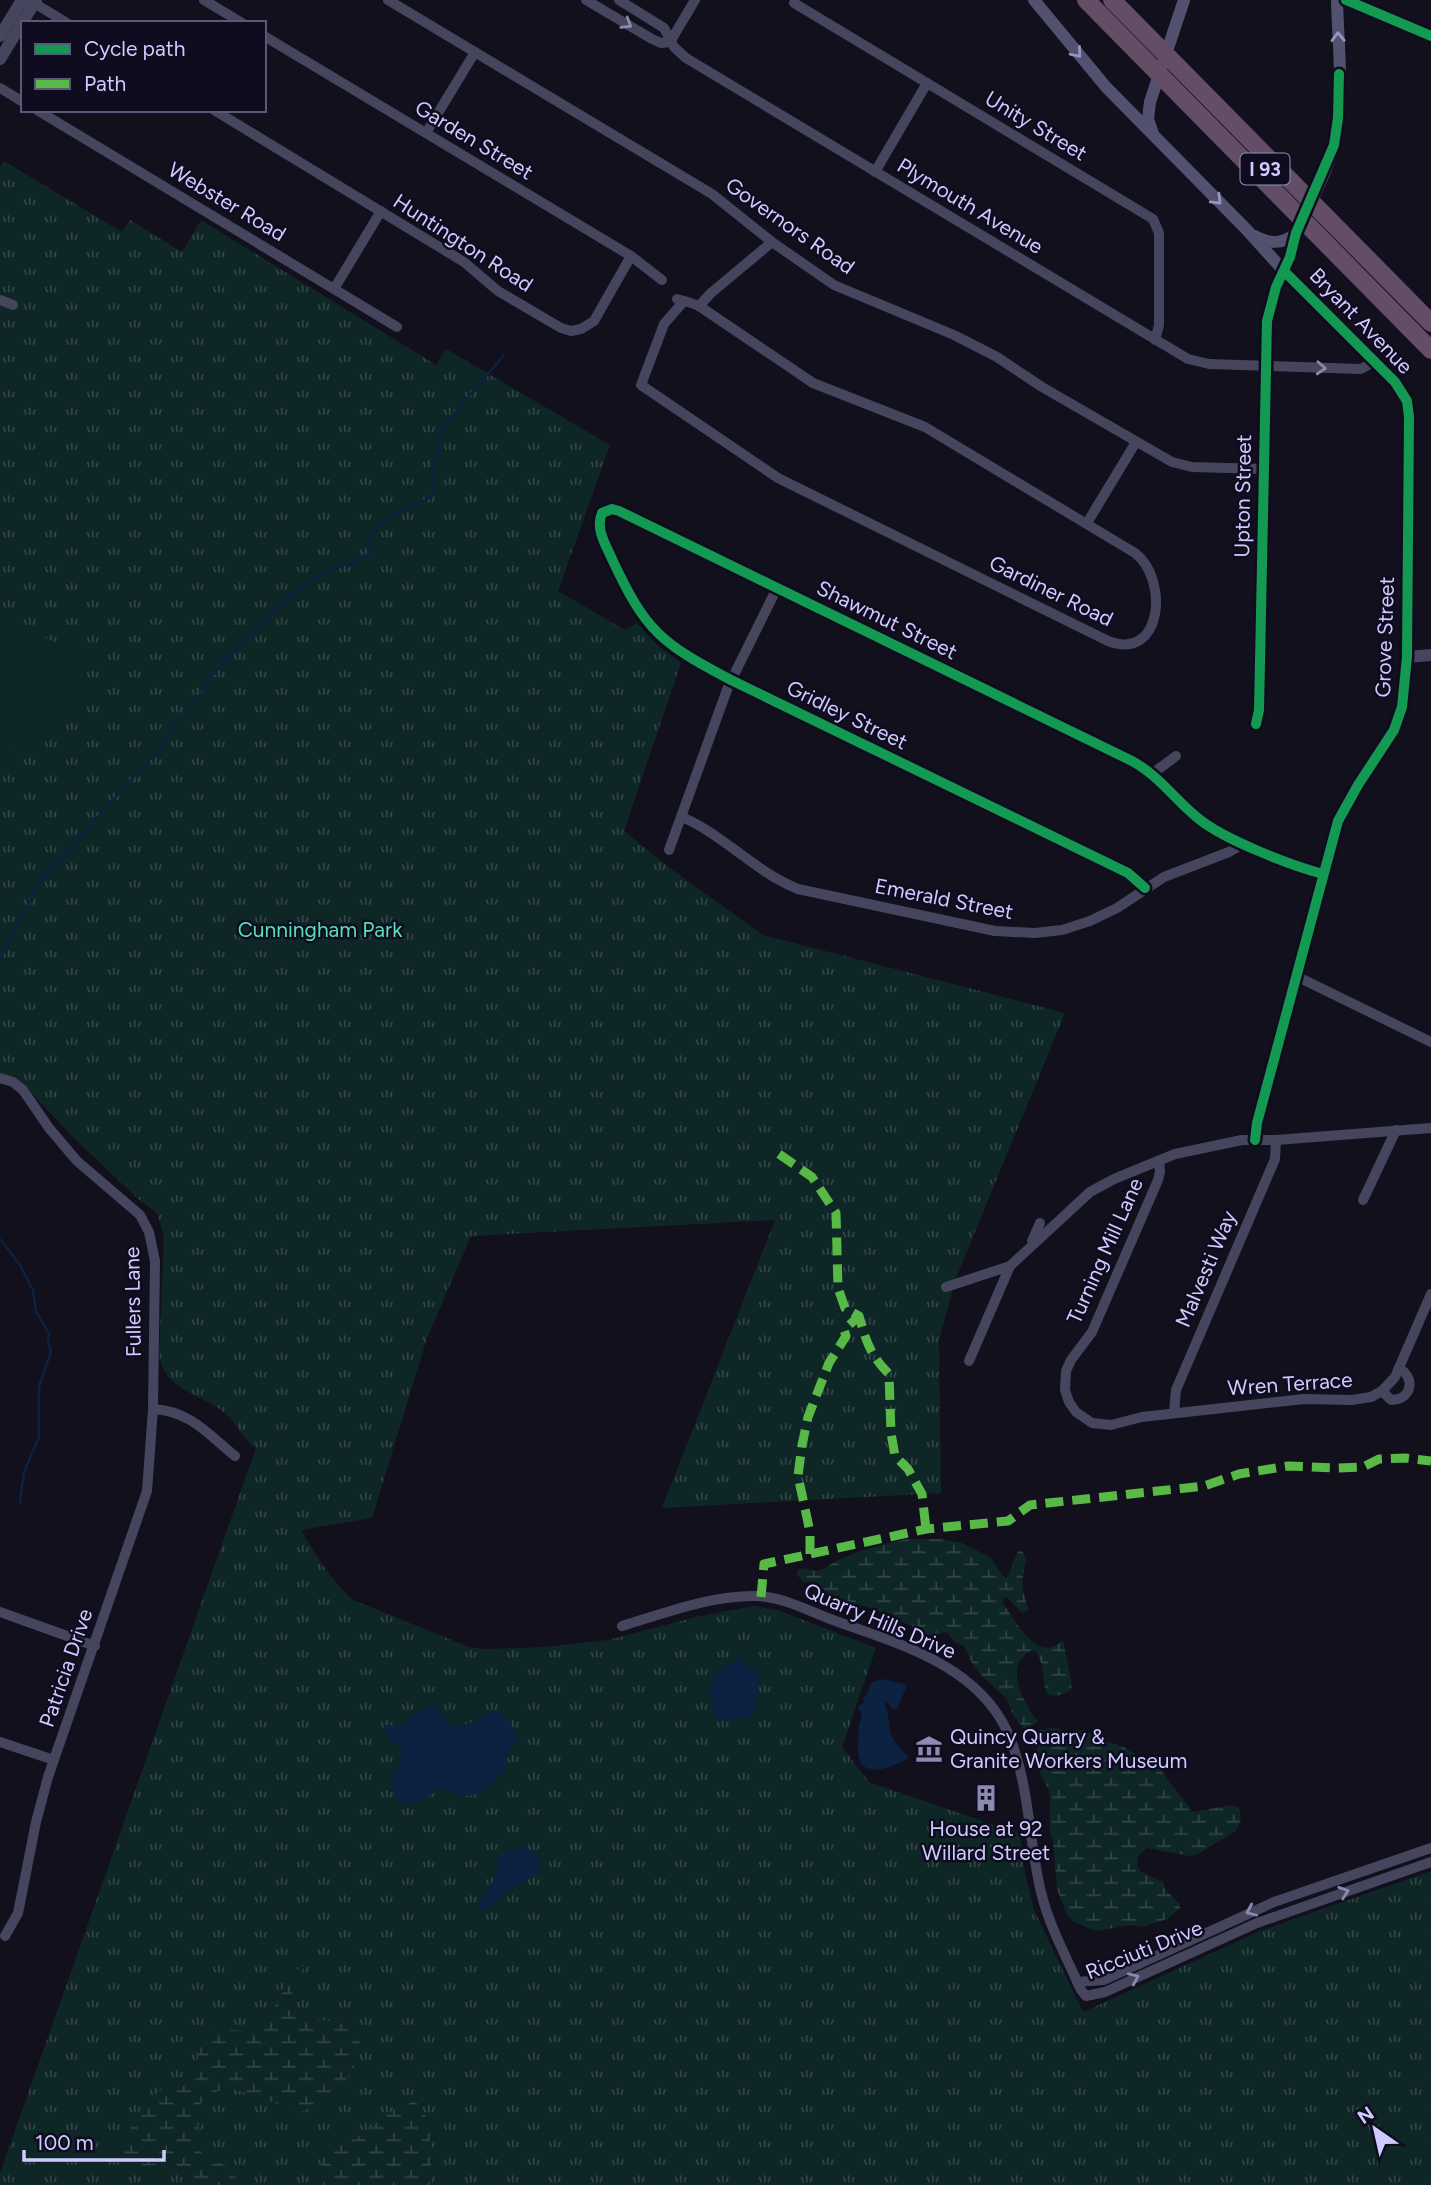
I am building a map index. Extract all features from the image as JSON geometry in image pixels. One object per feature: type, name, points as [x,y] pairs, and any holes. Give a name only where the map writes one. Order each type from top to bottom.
[{"type":"highway","name":"I 93","points":[[1086,0],[1431,350]]},
{"type":"highway","name":"I 93","points":[[1099,0],[1431,337]]},
{"type":"highway","name":"I 93","points":[[1112,0],[1431,323]]},
{"type":"highway","name":"I 93","points":[[1124,0],[1431,312]]},
{"type":"main road","name":"Bryant Avenue","points":[[1034,0],[1101,80],[1284,271]]},
{"type":"main road","points":[[1154,137],[1147,119],[1152,96],[1184,0]]},
{"type":"main road","points":[[1284,271],[1293,251],[1296,233],[1334,145],[1338,118],[1337,0]]},
{"type":"main road","points":[[1346,0],[1431,36]]},
{"type":"main road","points":[[1246,229],[1271,242],[1286,241],[1296,233]]},
{"type":"street","points":[[204,0],[239,21]]},
{"type":"street","name":"Governors Road","points":[[388,0],[712,194],[772,242],[834,285],[954,335],[997,357],[1165,459],[1185,466],[1263,469]]},
{"type":"street","name":"Plymouth Avenue","points":[[586,0],[652,39],[661,43],[670,42]]},
{"type":"street","name":"Plymouth Avenue","points":[[619,0],[664,28],[670,42],[686,58],[1155,340],[1195,361],[1361,369],[1375,361]]},
{"type":"street","points":[[670,42],[695,0]]},
{"type":"street","points":[[30,1],[64,21]]},
{"type":"street","points":[[0,36],[30,1]]},
{"type":"street","points":[[0,58],[30,1]]},
{"type":"street","name":"Unity Street","points":[[794,4],[1156,222],[1159,233],[1159,325],[1155,340]]},
{"type":"street","name":"Garden Street","points":[[266,37],[631,256],[662,280]]},
{"type":"street","points":[[426,133],[475,52]]},
{"type":"street","points":[[875,172],[927,83]]},
{"type":"street","points":[[0,88],[21,101]]},
{"type":"street","name":"Webster Road","points":[[40,112],[397,327]]},
{"type":"street","name":"Huntington Road","points":[[217,112],[464,262],[503,294],[561,328],[571,331],[581,329],[594,321],[631,256]]},
{"type":"street","points":[[334,289],[381,211]]},
{"type":"street","points":[[699,306],[772,242]]},
{"type":"street","name":"Bryant Avenue","points":[[1284,271],[1395,382],[1407,401]]},
{"type":"street","name":"Upton Street","points":[[1256,724],[1259,710],[1265,365],[1269,309],[1284,271]]},
{"type":"street","points":[[0,300],[13,305]]},
{"type":"street","name":"Gardiner Road","points":[[681,300],[699,306],[813,383],[925,426],[1136,552],[1154,576],[1154,621],[1146,635],[1132,644],[1108,640],[786,483],[641,385],[664,324],[681,300]]},
{"type":"street","name":"Grove Street","points":[[1255,1140],[1257,1123],[1342,811],[1399,719],[1404,699],[1407,657],[1407,401]]},
{"type":"street","points":[[1087,523],[1136,442]]},
{"type":"street","name":"Shawmut Street","points":[[602,513],[608,509],[616,509],[1130,760],[1152,774],[1203,822],[1240,842],[1323,874]]},
{"type":"street","name":"Gridley Street","points":[[602,513],[599,521],[602,536],[626,588],[645,621],[680,652],[731,680],[1128,873],[1145,888]]},
{"type":"street","points":[[669,850],[731,680],[777,588]]},
{"type":"street","points":[[1407,657],[1431,655]]},
{"type":"street","points":[[1152,774],[1176,757]]},
{"type":"street","name":"Emerald Street","points":[[682,817],[775,878],[798,889],[1005,933],[1044,933],[1081,925],[1108,913],[1164,877],[1233,850],[1240,842]]},
{"type":"street","points":[[1296,976],[1431,1042]]},
{"type":"street","name":"Fullers Lane","points":[[0,1078],[13,1082],[23,1090],[71,1155],[91,1175],[134,1209],[147,1226],[153,1244],[155,1270],[153,1409]]},
{"type":"street","points":[[969,1361],[1010,1266],[1090,1192],[1114,1179],[1158,1161],[1207,1146],[1255,1140],[1431,1128]]},
{"type":"street","points":[[1363,1200],[1396,1130]]},
{"type":"street","name":"Malvesti Way","points":[[1174,1413],[1176,1390],[1275,1159],[1276,1140]]},
{"type":"street","name":"Turning Mill Lane","points":[[1158,1161],[1160,1172],[1153,1191],[1092,1332],[1068,1366],[1065,1383],[1066,1396],[1072,1407],[1086,1420],[1098,1425],[1117,1425],[1137,1418],[1174,1413]]},
{"type":"street","points":[[1031,1245],[1040,1223]]},
{"type":"street","points":[[946,1287],[1010,1266]]},
{"type":"street","name":"Wren Terrace","points":[[1174,1413],[1311,1398],[1371,1397],[1391,1382],[1431,1294]]},
{"type":"street","points":[[1382,1391],[1391,1400],[1399,1399],[1408,1393],[1409,1378],[1399,1368]]},
{"type":"street","points":[[153,1409],[171,1410],[186,1416],[235,1456]]},
{"type":"street","name":"Patricia Drive","points":[[5,1936],[16,1919],[20,1906],[39,1809],[54,1760],[147,1491],[153,1409]]},
{"type":"street","name":"Quarry Hills Drive","points":[[622,1626],[713,1600],[764,1597],[788,1603],[891,1642],[934,1659],[955,1672],[989,1703],[1010,1739],[1026,1791],[1042,1898],[1077,1983]]},
{"type":"street","points":[[0,1612],[95,1646]]},
{"type":"street","points":[[0,1742],[54,1760]]},
{"type":"street","name":"Ricciuti Drive","points":[[1431,1848],[1274,1902],[1104,1980],[1077,1983],[1084,1995],[1095,1995],[1257,1923],[1431,1862]]},
{"type":"green space","name":"Cunningham Park","points":[[4,161],[122,232],[130,220],[182,252],[201,220],[436,365],[446,349],[610,445],[558,591],[625,630],[637,623],[656,644],[681,663],[624,831],[671,869],[763,935],[1065,1013],[956,1278],[939,1340],[941,1493],[662,1508],[775,1220],[471,1236],[427,1338],[372,1518],[301,1530],[324,1567],[353,1600],[469,1647],[545,1647],[608,1640],[696,1617],[754,1606],[777,1610],[876,1648],[842,1747],[869,1782],[1020,1834],[1025,1873],[1034,1910],[1083,2012],[1260,1931],[1431,1871],[1431,2185],[0,2185],[0,2173],[256,1448],[227,1415],[176,1384],[162,1366],[159,1354],[164,1236],[157,1213],[137,1198],[74,1138],[18,1079],[0,1073],[0,167]]},
{"type":"green space","points":[[0,618],[84,655],[83,707],[0,754]]},
{"type":"green space","points":[[907,1539],[940,1539],[962,1543],[991,1558],[1007,1578],[1018,1551],[1023,1552],[1026,1560],[1023,1590],[1029,1609],[1022,1613],[1007,1597],[1003,1598],[1003,1603],[1028,1638],[1036,1644],[1045,1648],[1054,1647],[1063,1640],[1072,1684],[1071,1690],[1063,1694],[1047,1694],[1041,1663],[1035,1651],[1030,1651],[1022,1658],[1017,1675],[1019,1685],[1038,1722],[1025,1730],[1013,1715],[1007,1699],[980,1674],[964,1646],[954,1642],[948,1633],[944,1632],[930,1639],[912,1626],[868,1607],[836,1600],[817,1585],[804,1582],[797,1575],[801,1569],[818,1571],[855,1553]]},
{"type":"green space","points":[[1056,1727],[1064,1731],[1084,1730],[1101,1740],[1122,1746],[1142,1759],[1154,1761],[1193,1812],[1232,1805],[1239,1807],[1241,1819],[1236,1831],[1196,1855],[1147,1848],[1138,1856],[1137,1867],[1141,1872],[1163,1882],[1165,1889],[1180,1904],[1180,1908],[1167,1919],[1142,1927],[1131,1925],[1096,1931],[1074,1922],[1067,1915],[1057,1889],[1050,1832],[1049,1791],[1038,1769],[1036,1731]]},
{"type":"green space","points":[[302,1966],[306,1966],[296,1977],[292,1993],[299,2011],[317,2020],[341,2023],[354,2034],[361,2046],[346,2080],[321,2102],[298,2114],[284,2106],[231,2088],[204,2098],[196,2112],[200,2151],[207,2159],[228,2166],[244,2185],[204,2185],[199,2180],[187,2178],[169,2167],[132,2166],[117,2152],[153,2096],[164,2089],[183,2086],[198,2077],[199,2049],[205,2034],[217,2029],[252,2031],[258,2028],[270,2015],[288,1981]]},
{"type":"green space","points":[[413,2102],[421,2105],[429,2124],[432,2185],[311,2185],[331,2144],[344,2139],[355,2139],[393,2110]]},
{"type":"water","points":[[737,1659],[755,1670],[759,1677],[755,1711],[746,1718],[719,1721],[714,1715],[708,1692],[716,1677]]},
{"type":"water","points":[[881,1679],[905,1684],[906,1688],[897,1709],[893,1709],[887,1702],[885,1705],[893,1738],[909,1758],[873,1770],[861,1763],[858,1755],[858,1730],[862,1717],[858,1707],[865,1701],[862,1698],[867,1694],[871,1683]]},
{"type":"water","points":[[431,1705],[440,1711],[453,1727],[477,1721],[494,1710],[510,1723],[517,1742],[509,1752],[505,1771],[479,1792],[461,1796],[440,1788],[428,1797],[403,1806],[396,1798],[390,1780],[402,1764],[400,1755],[403,1751],[387,1737],[385,1725],[405,1725],[407,1718]]},
{"type":"water","points":[[524,1846],[538,1859],[540,1872],[507,1892],[489,1909],[478,1908],[477,1903],[495,1877],[497,1857]]},
{"type":"waterway","points":[[0,959],[42,878],[163,745],[177,722],[201,697],[209,679],[236,649],[289,596],[321,575],[368,555],[371,549],[368,535],[372,531],[401,511],[429,498],[434,484],[431,474],[440,449],[438,436],[441,429],[504,355]]},
{"type":"waterway","points":[[0,1239],[20,1265],[33,1290],[36,1311],[49,1334],[51,1352],[39,1386],[39,1437],[24,1472],[20,1502]]},
{"type":"marked path","points":[[779,1154],[812,1177],[836,1213],[838,1288],[845,1308],[859,1316],[870,1347],[889,1374],[891,1433],[895,1456],[908,1469],[922,1494],[926,1529]]},
{"type":"marked path","points":[[810,1554],[810,1532],[798,1476],[802,1445],[808,1417],[829,1363],[846,1336],[844,1330],[859,1316]]},
{"type":"marked path","points":[[761,1597],[764,1564],[926,1529],[1008,1521],[1030,1505],[1204,1486],[1239,1474],[1288,1466],[1363,1467],[1379,1459],[1406,1458],[1431,1461]]},
{"type":"cycle path","points":[[1346,0],[1431,36]]},
{"type":"cycle path","points":[[1256,724],[1259,710],[1267,321],[1296,233],[1334,145],[1339,74]]},
{"type":"cycle path","points":[[1255,1140],[1257,1123],[1338,821],[1394,730],[1402,707],[1407,657],[1407,401],[1395,382],[1284,271]]},
{"type":"cycle path","points":[[1145,888],[1128,873],[731,680],[672,645],[646,620],[624,584],[602,537],[602,513],[612,509],[619,511],[1130,760],[1149,772],[1190,812],[1210,827],[1258,851],[1323,874]]},
{"type":"place","name":"Quincy Quarry & Granite Workers Museum","points":[[929,1749]]},
{"type":"place","name":"House at 92 Willard Street","points":[[986,1798]]}]
